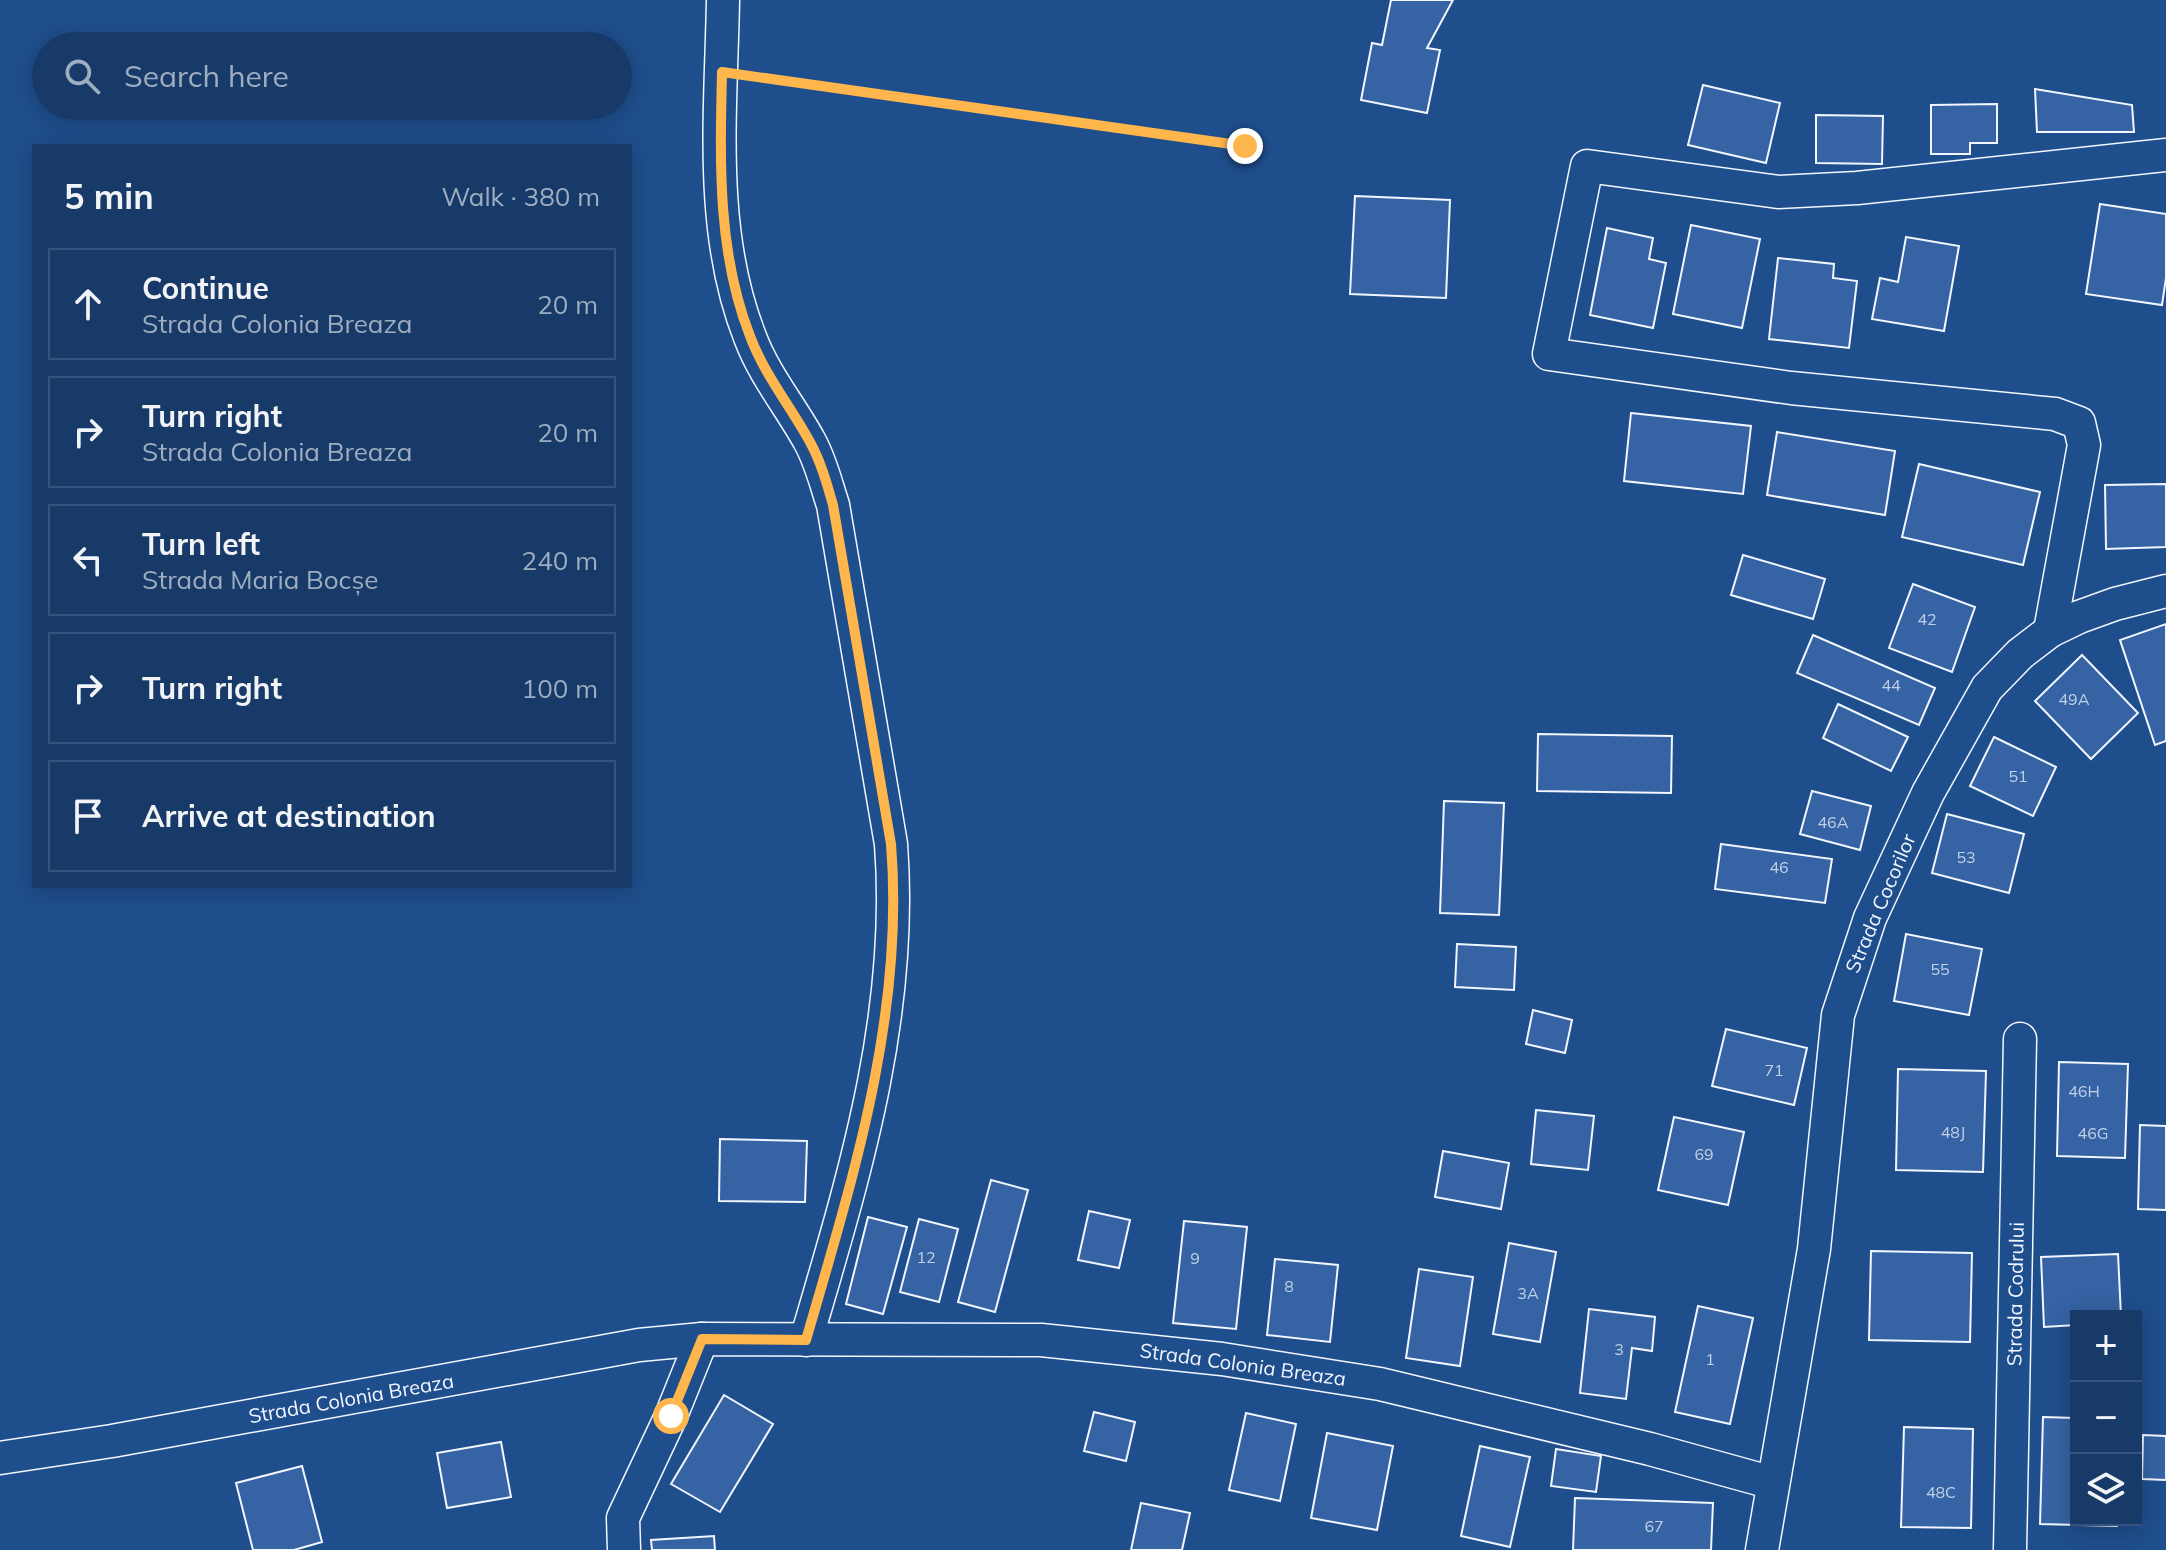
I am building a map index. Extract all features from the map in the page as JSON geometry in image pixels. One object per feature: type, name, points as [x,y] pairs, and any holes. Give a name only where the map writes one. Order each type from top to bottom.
[{"type":"street","points":[[723,0],[720,149],[723,224],[733,289],[761,362],[811,444],[833,505],[891,844],[895,890],[876,1080],[860,1153],[806,1340]]},
{"type":"street","points":[[2050,631],[2084,445],[2079,423],[2055,414],[1791,388],[1549,354],[1587,166],[1778,192],[1857,188],[2166,155]]},
{"type":"street","name":"Strada Cocorilor","points":[[1773,1483],[1814,1249],[1838,1015],[1870,918],[1928,793],[1987,688],[2020,654],[2050,631],[2115,604],[2166,591]]},
{"type":"street","name":"Strada Codrului","points":[[2010,1550],[2020,1039]]},
{"type":"street","points":[[624,1550],[623,1518],[671,1416],[702,1339]]},
{"type":"street","name":"Strada Colonia Breaza","points":[[0,1458],[259,1415],[639,1345],[702,1339],[1041,1340],[1222,1359],[1380,1384],[1650,1449],[1773,1483]]},
{"type":"street","points":[[1762,1550],[1773,1483]]},
{"type":"path","points":[[722,72],[1245,146]]},
{"type":"building","points":[[1391,0],[1453,0],[1427,48],[1440,50],[1427,113],[1361,100],[1372,43],[1382,45]]},
{"type":"building","points":[[1703,85],[1780,103],[1766,163],[1688,145]]},
{"type":"building","points":[[2035,89],[2132,105],[2134,132],[2037,132]]},
{"type":"building","points":[[1997,104],[1997,143],[1970,143],[1970,154],[1931,154],[1931,105]]},
{"type":"building","points":[[1816,115],[1883,116],[1882,164],[1816,163]]},
{"type":"building","points":[[1355,196],[1450,200],[1446,298],[1350,294]]},
{"type":"building","points":[[2100,204],[2166,214],[2166,278],[2162,305],[2086,294]]},
{"type":"building","points":[[1691,225],[1760,239],[1742,328],[1673,314]]},
{"type":"building","points":[[1607,228],[1653,238],[1649,259],[1666,263],[1653,328],[1590,315]]},
{"type":"building","points":[[1906,237],[1959,246],[1944,331],[1872,319],[1880,278],[1898,282]]},
{"type":"building","points":[[1778,258],[1834,264],[1833,278],[1857,281],[1849,348],[1769,339]]},
{"type":"building","points":[[1631,413],[1751,426],[1743,494],[1624,481]]},
{"type":"building","points":[[1777,432],[1895,451],[1885,515],[1767,495]]},
{"type":"building","points":[[1919,464],[2040,492],[2023,565],[1902,537]]},
{"type":"building","points":[[2166,484],[2166,547],[2106,549],[2105,485]]},
{"type":"building","points":[[1743,555],[1825,579],[1813,619],[1731,595]]},
{"type":"building","points":[[1913,584],[1975,607],[1952,672],[1889,648]]},
{"type":"building","points":[[2166,624],[2166,741],[2155,745],[2120,640]]},
{"type":"building","points":[[1813,635],[1935,688],[1919,725],[1797,673]]},
{"type":"building","points":[[2082,655],[2138,713],[2091,759],[2035,701]]},
{"type":"building","points":[[1838,704],[1908,737],[1891,771],[1823,738]]},
{"type":"building","points":[[1538,734],[1672,736],[1671,793],[1537,791]]},
{"type":"building","points":[[1994,737],[2056,767],[2033,816],[1970,786]]},
{"type":"building","points":[[1812,791],[1871,806],[1860,850],[1800,834]]},
{"type":"building","points":[[1444,801],[1504,803],[1499,915],[1440,913]]},
{"type":"building","points":[[1947,814],[2024,834],[2009,893],[1932,873]]},
{"type":"building","points":[[1721,844],[1832,859],[1825,903],[1715,889]]},
{"type":"building","points":[[1906,934],[1982,949],[1969,1015],[1894,1001]]},
{"type":"building","points":[[1457,944],[1516,947],[1514,990],[1455,987]]},
{"type":"building","points":[[1533,1010],[1572,1020],[1565,1053],[1526,1044]]},
{"type":"building","points":[[1726,1029],[1807,1048],[1794,1105],[1712,1086]]},
{"type":"building","points":[[2059,1062],[2128,1064],[2125,1158],[2057,1156]]},
{"type":"building","points":[[1898,1069],[1986,1071],[1983,1172],[1896,1170]]},
{"type":"building","points":[[1536,1110],[1594,1116],[1588,1170],[1531,1164]]},
{"type":"building","points":[[1674,1117],[1744,1132],[1728,1205],[1658,1190]]},
{"type":"building","points":[[2140,1125],[2166,1126],[2166,1210],[2138,1209]]},
{"type":"building","points":[[720,1139],[807,1141],[805,1202],[719,1201]]},
{"type":"building","points":[[1443,1151],[1509,1163],[1501,1209],[1435,1197]]},
{"type":"building","points":[[991,1180],[1028,1190],[995,1312],[958,1302]]},
{"type":"building","points":[[1089,1211],[1130,1220],[1119,1268],[1078,1260]]},
{"type":"building","points":[[868,1217],[907,1227],[883,1314],[846,1304]]},
{"type":"building","points":[[919,1219],[958,1229],[939,1302],[900,1292]]},
{"type":"building","points":[[1184,1221],[1247,1227],[1236,1329],[1173,1323]]},
{"type":"building","points":[[1509,1243],[1556,1252],[1540,1342],[1493,1334]]},
{"type":"building","points":[[1871,1251],[1972,1253],[1970,1342],[1869,1340]]},
{"type":"building","points":[[2118,1254],[2121,1310],[2070,1310],[2070,1325],[2044,1327],[2041,1257]]},
{"type":"building","points":[[1275,1259],[1338,1265],[1330,1342],[1267,1335]]},
{"type":"building","points":[[1419,1269],[1473,1277],[1460,1366],[1406,1358]]},
{"type":"building","points":[[1698,1306],[1753,1318],[1730,1424],[1675,1412]]},
{"type":"building","points":[[1589,1309],[1655,1317],[1652,1351],[1632,1348],[1626,1399],[1580,1393]]},
{"type":"building","points":[[724,1395],[773,1424],[720,1512],[671,1484]]},
{"type":"building","points":[[1094,1412],[1135,1422],[1126,1461],[1084,1451]]},
{"type":"building","points":[[1246,1413],[1296,1424],[1280,1501],[1229,1490]]},
{"type":"building","points":[[2043,1417],[2070,1418],[2070,1525],[2040,1524]]},
{"type":"building","points":[[1904,1427],[1973,1429],[1971,1528],[1901,1527]]},
{"type":"building","points":[[1327,1433],[1393,1446],[1377,1530],[1311,1518]]},
{"type":"building","points":[[2143,1435],[2166,1436],[2166,1480],[2142,1479]]},
{"type":"building","points":[[501,1442],[511,1497],[447,1508],[437,1453]]},
{"type":"building","points":[[1480,1446],[1530,1457],[1510,1547],[1461,1536]]},
{"type":"building","points":[[1556,1449],[1601,1456],[1596,1492],[1551,1486]]},
{"type":"building","points":[[302,1466],[322,1542],[294,1550],[253,1550],[236,1483]]},
{"type":"building","points":[[1575,1498],[1713,1503],[1711,1550],[1573,1550]]},
{"type":"building","points":[[1141,1503],[1190,1513],[1182,1550],[1131,1550]]},
{"type":"building","points":[[714,1536],[715,1550],[652,1550],[651,1540]]},
{"type":"route","points":[[671,1416],[702,1339],[806,1340],[860,1153],[876,1080],[886,1006],[895,890],[891,844],[833,505],[811,444],[761,362],[733,289],[723,224],[720,149],[722,72],[1245,146]]}]
